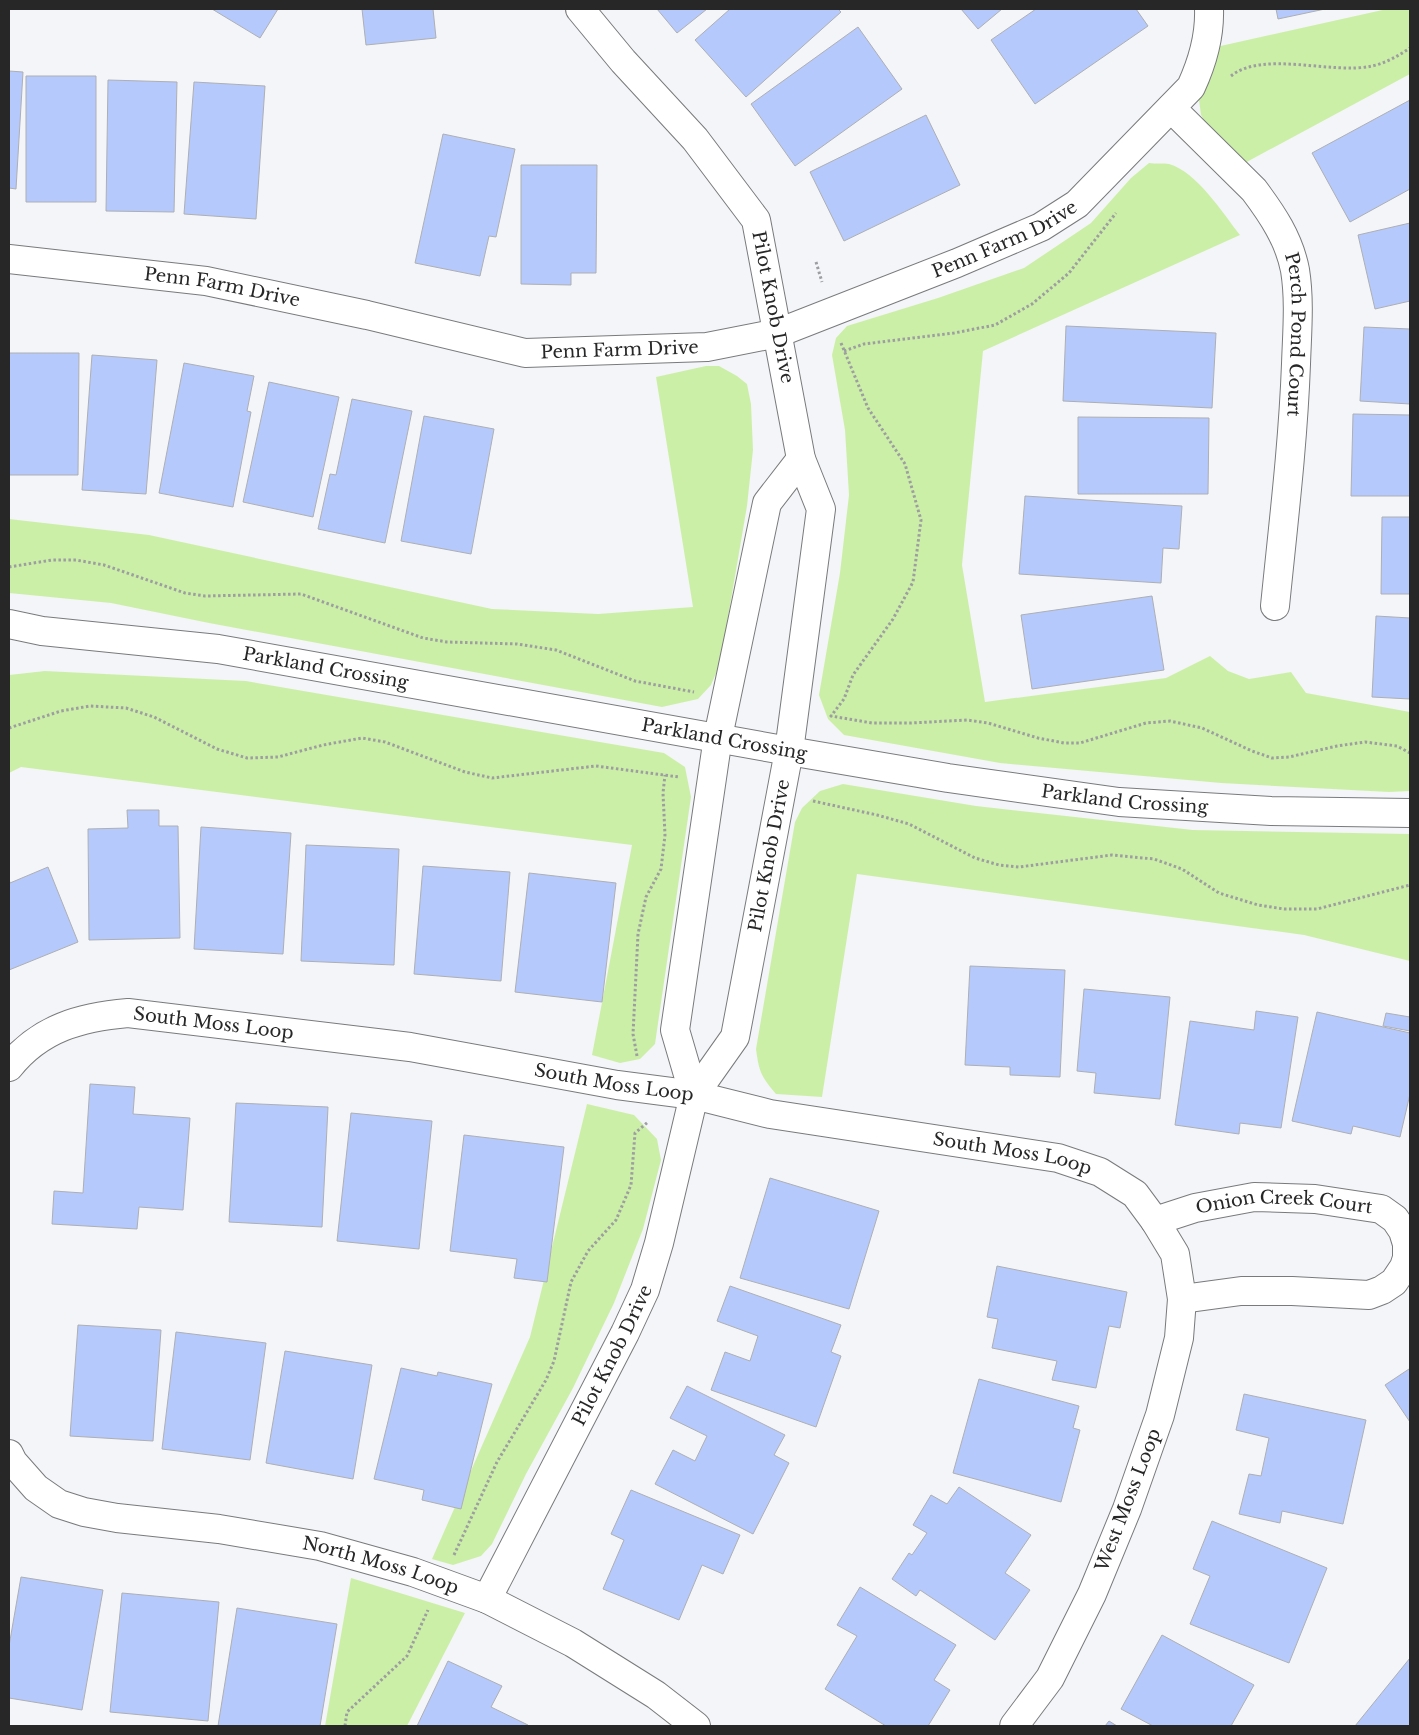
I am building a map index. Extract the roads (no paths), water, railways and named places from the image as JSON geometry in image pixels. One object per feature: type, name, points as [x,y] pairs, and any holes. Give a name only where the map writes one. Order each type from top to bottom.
[{"type":"street","name":"Pilot Knob Drive","points":[[487,1598],[625,1333],[645,1290],[660,1243],[694,1095],[735,1037],[789,751],[821,509],[801,459],[756,220],[695,138],[623,61],[580,9]]},
{"type":"street","name":"Penn Farm Drive","points":[[9,260],[206,281],[367,315],[525,353],[708,347],[778,333],[958,263],[1041,227],[1077,204],[1192,87],[1206,49],[1209,22],[1208,9]]},
{"type":"street","name":"Perch Pond Court","points":[[1171,108],[1254,190],[1265,204],[1283,235],[1294,269],[1298,305],[1294,408],[1275,606]]},
{"type":"street","name":"Pilot Knob Drive","points":[[694,1095],[675,1030],[718,737],[767,503],[801,459]]},
{"type":"street","name":"Parkland Crossing","points":[[9,624],[42,632],[218,649],[948,778],[1119,802],[1270,811],[1410,813]]},
{"type":"street","name":"Parkland Crossing","points":[[9,638],[42,632]]},
{"type":"street","name":"South Moss Loop","points":[[15,1060],[44,1036],[76,1021],[101,1015],[128,1013],[410,1047],[642,1089],[694,1095],[770,1114],[1058,1158],[1100,1172],[1135,1194],[1156,1221],[1175,1254]]},
{"type":"street","name":"Onion Creek Court","points":[[1156,1221],[1195,1208],[1254,1197],[1315,1199],[1381,1209],[1398,1223],[1406,1240],[1407,1253],[1404,1267],[1394,1282],[1369,1295],[1241,1290],[1182,1299]]},
{"type":"street","name":"West Moss Loop","points":[[1014,1726],[1050,1678],[1092,1594],[1128,1509],[1160,1415],[1179,1338],[1182,1299],[1175,1254]]},
{"type":"street","name":"North Moss Loop","points":[[9,1454],[13,1462],[36,1488],[59,1504],[84,1512],[117,1518],[219,1528],[320,1546],[413,1572],[487,1598],[573,1643],[656,1695],[696,1726]]}]
